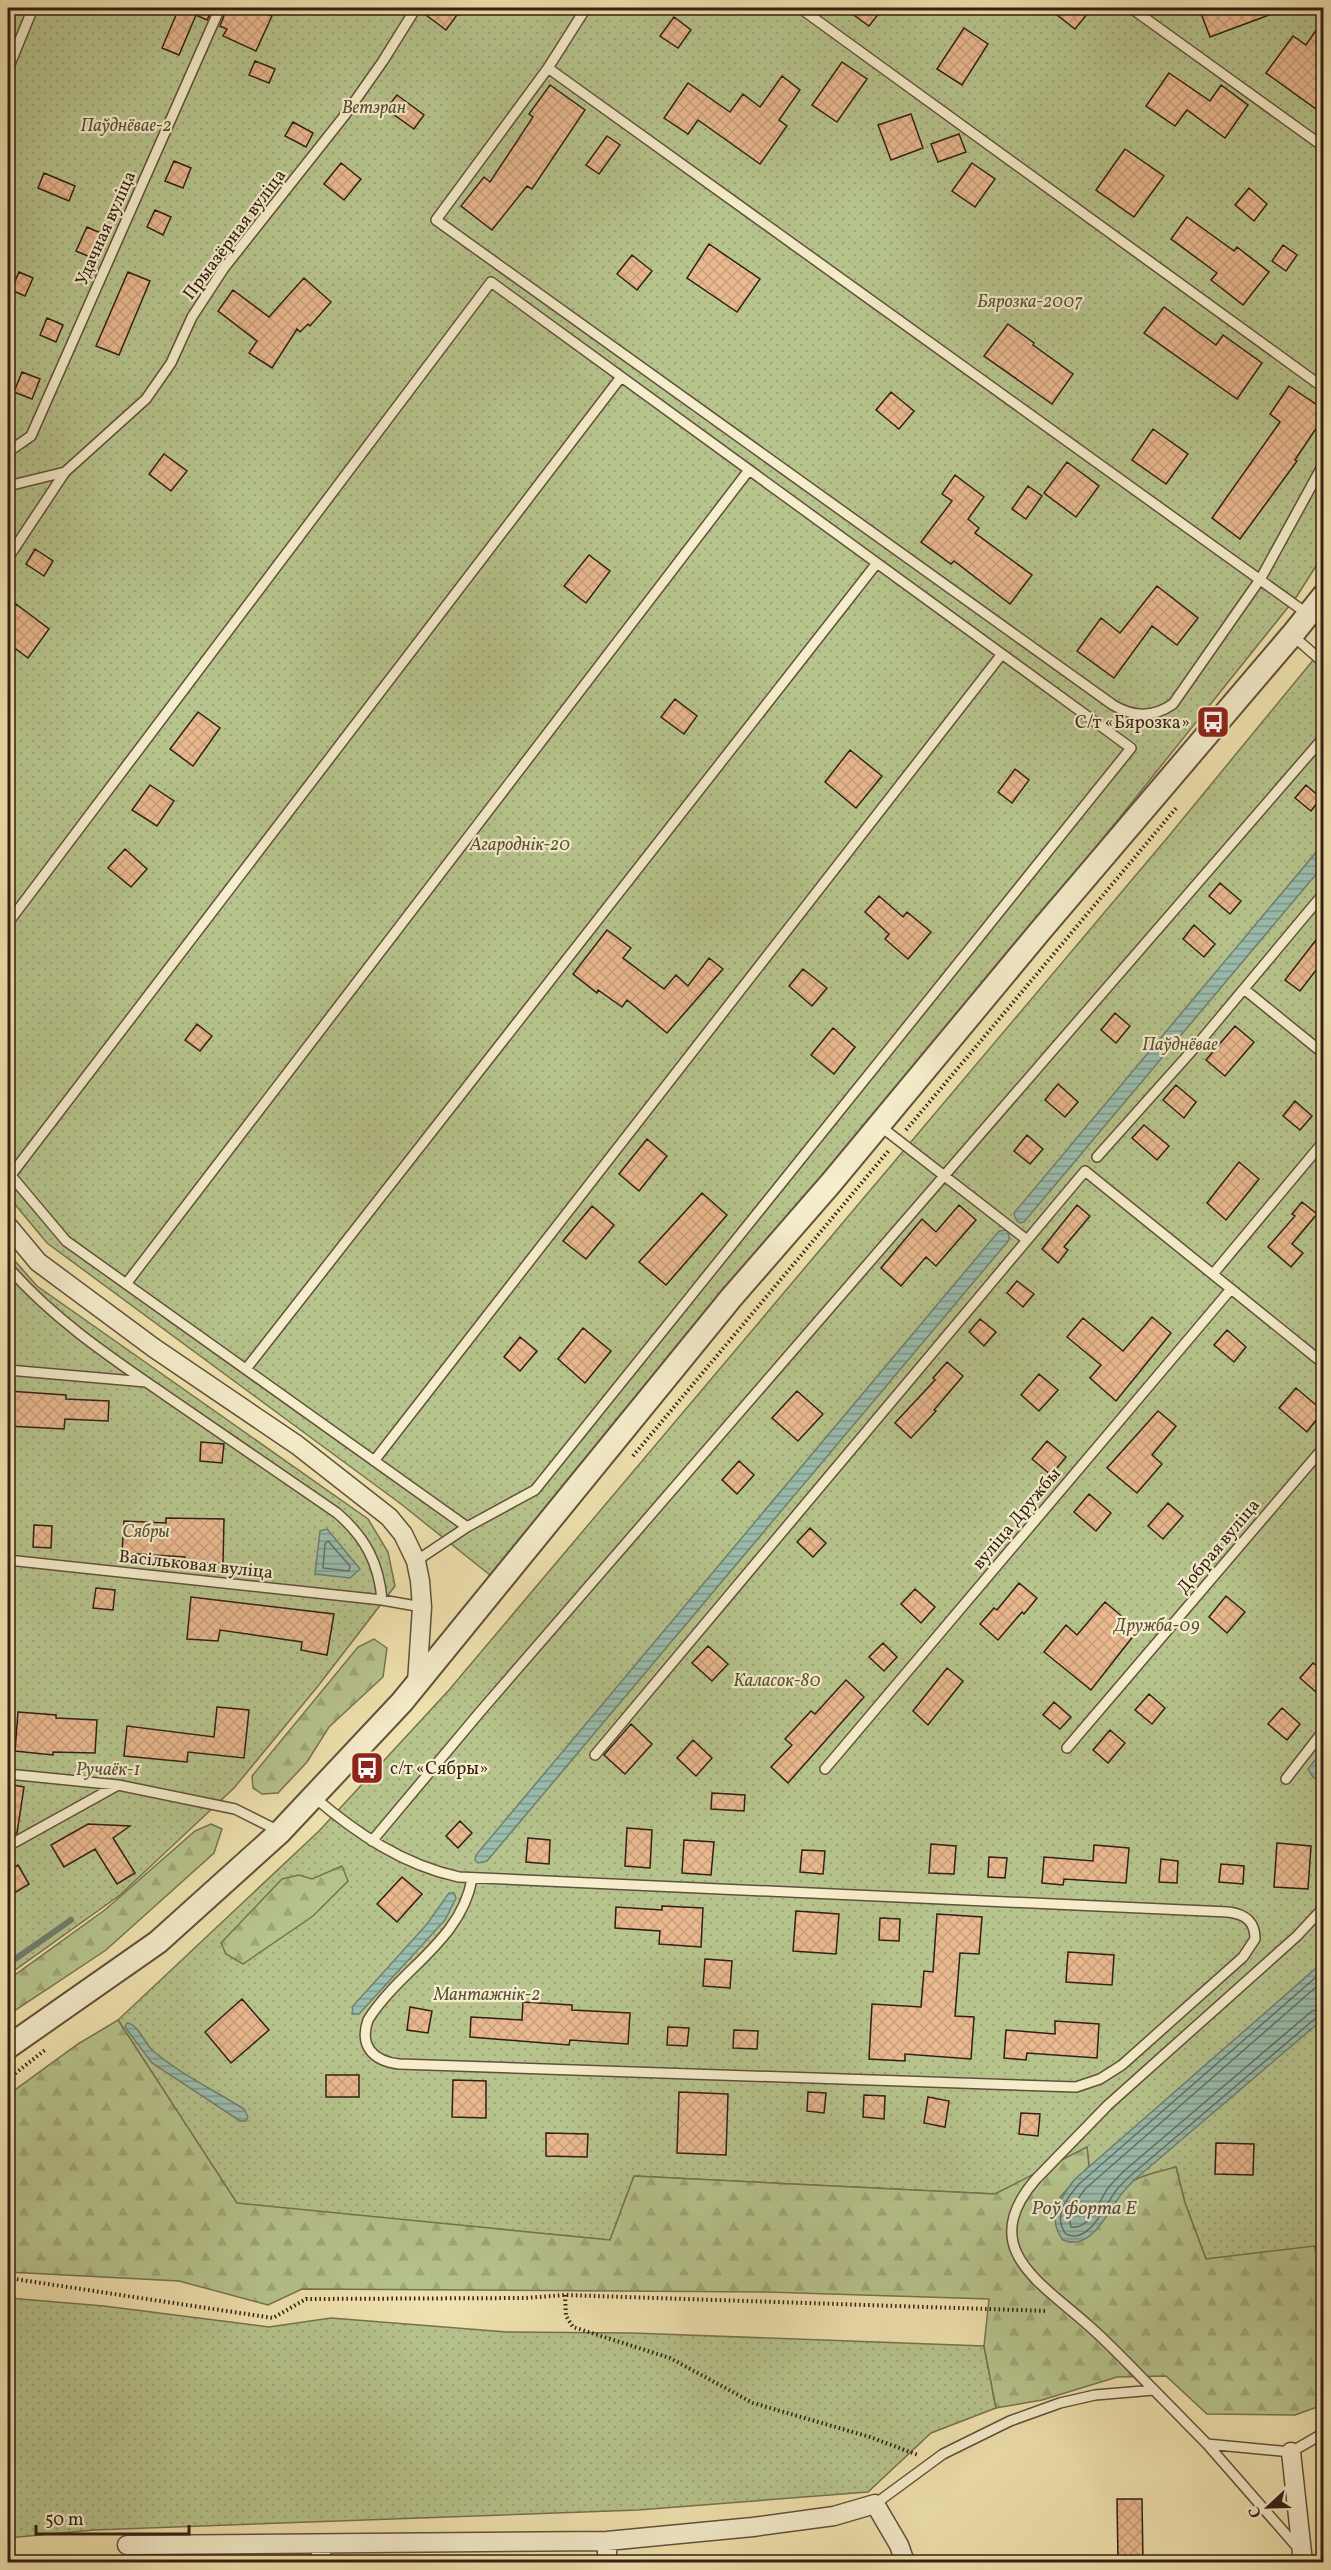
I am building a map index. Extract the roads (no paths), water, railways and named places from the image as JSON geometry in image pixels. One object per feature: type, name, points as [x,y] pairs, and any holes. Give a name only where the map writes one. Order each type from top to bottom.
[{"type":"street","points":[[13,2043],[158,1942],[280,1832],[402,1702],[731,1298],[1292,636],[1323,595]]},
{"type":"street","points":[[8,1226],[38,1262],[154,1348],[297,1444],[389,1517],[403,1534],[416,1561],[422,1608],[417,1683]]},
{"type":"street","points":[[1291,2452],[1303,2557]]},
{"type":"street","points":[[127,2545],[607,2541],[753,2528],[841,2515],[875,2504],[897,2539],[905,2562]]},
{"type":"street","points":[[607,2541],[607,2562]]},
{"type":"street","points":[[321,2544],[321,2562]]},
{"type":"lane","points":[[8,69],[33,8]]},
{"type":"lane","name":"Удачная вуліца","points":[[8,452],[31,436],[220,8]]},
{"type":"lane","name":"Прыазёрная вуліца","points":[[8,558],[65,472],[146,399],[171,363],[192,317],[224,268],[345,115],[383,61],[416,8]]},
{"type":"lane","points":[[586,8],[548,68],[436,220],[1113,705],[1131,714],[1142,715],[1154,714],[1173,704],[1262,578],[1323,463]]},
{"type":"lane","points":[[800,8],[1323,388]]},
{"type":"lane","points":[[1131,8],[1323,147]]},
{"type":"lane","points":[[548,68],[1262,578],[1309,615]]},
{"type":"lane","points":[[8,923],[491,282],[1131,748],[535,1490],[467,1527],[416,1561]]},
{"type":"lane","points":[[467,1527],[66,1241],[9,1173],[621,377]]},
{"type":"lane","points":[[126,1284],[749,470]]},
{"type":"lane","points":[[8,486],[65,472]]},
{"type":"lane","points":[[246,1369],[877,563]]},
{"type":"lane","points":[[1292,636],[1323,663]]},
{"type":"lane","points":[[374,1461],[1002,654]]},
{"type":"lane","points":[[372,1841],[488,1703],[1323,737]]},
{"type":"lane","points":[[1097,1157],[1244,989],[1323,892]]},
{"type":"lane","points":[[1244,989],[1323,1054]]},
{"type":"lane","points":[[879,1125],[1027,1240]]},
{"type":"lane","points":[[1213,1274],[1323,1141]]},
{"type":"lane","points":[[595,1755],[1085,1171],[1323,1364]]},
{"type":"lane","points":[[8,1267],[56,1316],[146,1382],[353,1526],[366,1544],[375,1563],[382,1600]]},
{"type":"lane","name":"вуліца Дружбы","points":[[825,1769],[1232,1289]]},
{"type":"lane","points":[[8,1370],[146,1382]]},
{"type":"lane","name":"Добрая вуліца","points":[[1067,1748],[1323,1447]]},
{"type":"lane","name":"Васільковая вуліца","points":[[8,1560],[382,1600],[422,1608]]},
{"type":"lane","points":[[1286,1779],[1323,1730]]},
{"type":"lane","points":[[8,1774],[118,1785],[235,1809],[280,1832]]},
{"type":"lane","points":[[8,1846],[118,1785]]},
{"type":"lane","points":[[314,1797],[349,1827],[406,1859],[434,1870],[472,1879],[1228,1912],[1243,1915],[1249,1920],[1253,1925],[1255,1939],[1243,1957],[1133,2057],[1101,2079],[1076,2087],[399,2064],[379,2060],[368,2046],[365,2028],[368,2020],[453,1926],[466,1905],[472,1879]]},
{"type":"lane","points":[[1303,2557],[1207,2444],[1073,2312],[1037,2282],[1019,2260],[1014,2248],[1012,2224],[1020,2200],[1036,2179],[1108,2105],[1297,1936],[1323,1908]]},
{"type":"lane","points":[[875,2504],[943,2454],[1011,2421],[1060,2403],[1095,2395],[1154,2390]]},
{"type":"lane","points":[[1207,2444],[1291,2452],[1323,2433]]},
{"type":"water","points":[[1323,844],[1323,866],[1024,1222],[1020,1223],[1014,1213]]},
{"type":"water","points":[[1006,1230],[1009,1240],[487,1861],[478,1863],[475,1860],[476,1855],[999,1231]]},
{"type":"water","points":[[327,1529],[360,1569],[350,1578],[315,1574],[320,1531]]},
{"type":"water","points":[[1323,1750],[1323,1783],[1313,1777],[1308,1769]]},
{"type":"water","points":[[449,1893],[454,1893],[456,1898],[445,1920],[359,2014],[352,2014],[353,2006],[427,1924]]},
{"type":"water","name":"Роў форта Е","points":[[1323,1962],[1323,2019],[1133,2181],[1089,2237],[1073,2242],[1063,2240],[1058,2232],[1055,2216],[1064,2194],[1074,2180]]},
{"type":"water","points":[[127,2023],[138,2030],[152,2050],[161,2058],[244,2109],[248,2117],[246,2121],[240,2121],[152,2063],[125,2027]]},
{"type":"waterway","points":[[8,1964],[71,1920]]},
{"type":"place","name":"С/т «Бярозка»","points":[[1213,722]]},
{"type":"place","name":"с/т «Сябры»","points":[[367,1768]]},
{"type":"park label","name":"Ветэран","points":[[374,107]]},
{"type":"park label","name":"Паўднёвае-2","points":[[126,125]]},
{"type":"park label","name":"Бярозка-2007","points":[[1030,301]]},
{"type":"park label","name":"Агароднік-20","points":[[520,844]]},
{"type":"park label","name":"Паўднёвае","points":[[1180,1044]]},
{"type":"park label","name":"Сябры","points":[[146,1531]]},
{"type":"park label","name":"Дружба-09","points":[[1157,1625]]},
{"type":"park label","name":"Каласок-80","points":[[777,1680]]},
{"type":"park label","name":"Ручаёк-1","points":[[108,1769]]},
{"type":"park label","name":"Мантажнік-2","points":[[487,1994]]}]
